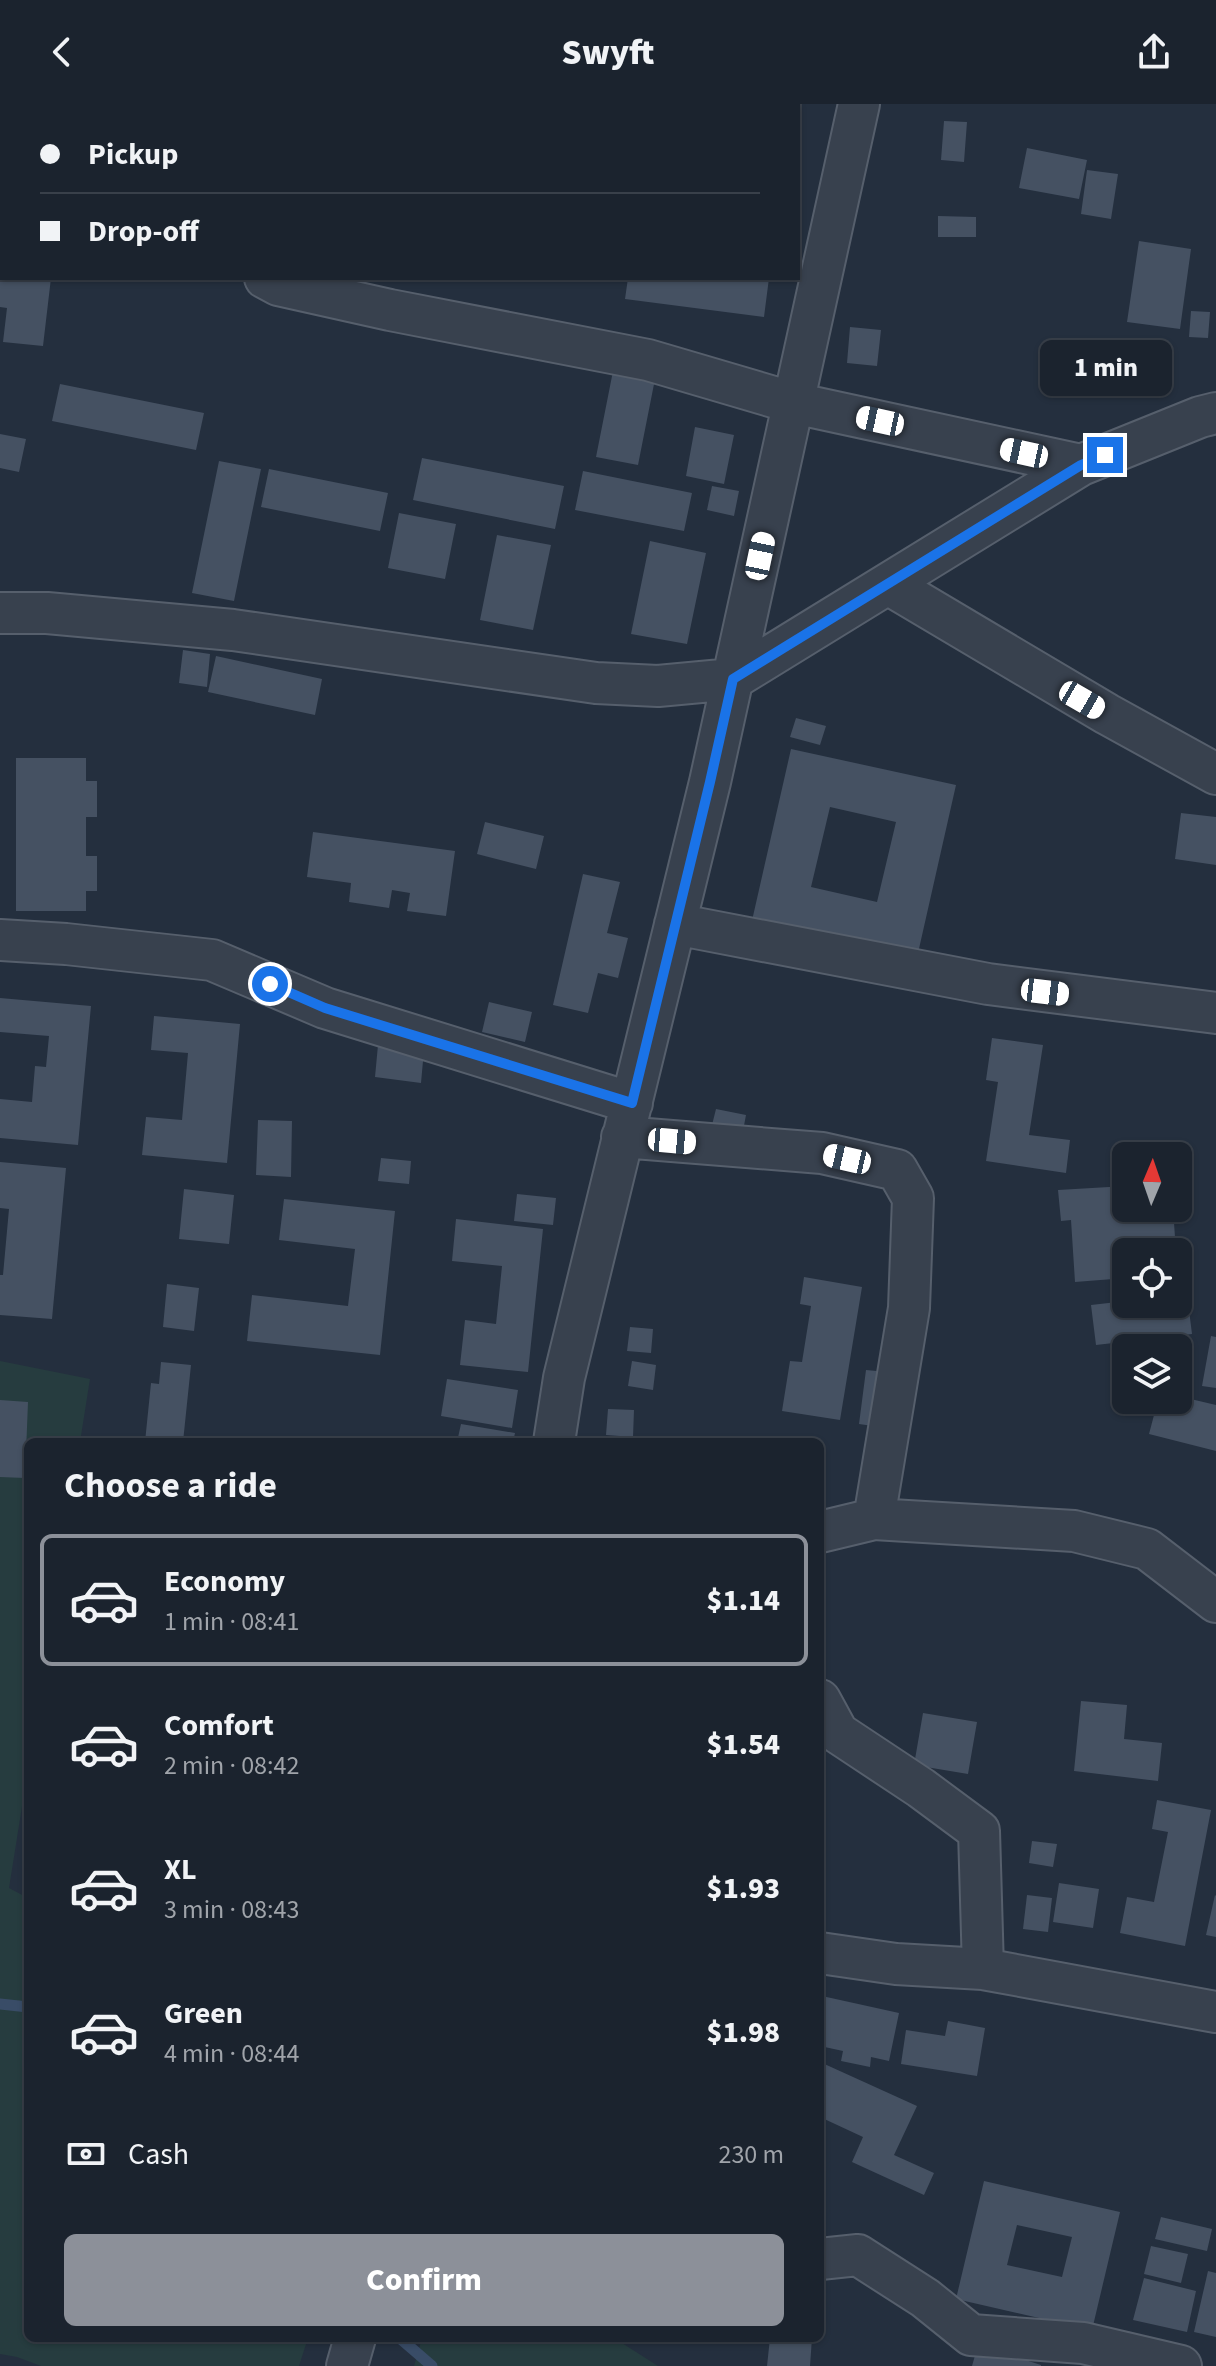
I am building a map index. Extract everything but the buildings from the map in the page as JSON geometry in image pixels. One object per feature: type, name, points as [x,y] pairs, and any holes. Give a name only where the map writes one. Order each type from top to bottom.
[{"type":"street","points":[[555,1438],[564,1378],[733,679],[859,104]]},
{"type":"street","points":[[269,280],[278,285],[390,294],[648,360],[794,403],[1081,465]]},
{"type":"street","points":[[0,613],[47,613],[233,630],[596,683],[658,686],[733,679],[1081,465],[1216,413]]},
{"type":"street","points":[[888,584],[1082,700],[1216,774]]},
{"type":"street","points":[[675,924],[988,984],[1216,1013]]},
{"type":"street","points":[[0,940],[212,960],[325,1008],[627,1120],[822,1153],[897,1170],[913,1198],[909,1308],[874,1519]]},
{"type":"street","points":[[824,1531],[874,1519],[1074,1531],[1147,1549],[1216,1602]]},
{"type":"street","points":[[824,1707],[838,1733],[979,1831],[983,1969]]},
{"type":"street","points":[[824,1954],[896,1964],[983,1969],[1216,2012]]},
{"type":"street","points":[[824,2259],[858,2255],[925,2298],[971,2335],[1083,2343],[1181,2366]]},
{"type":"street","points":[[347,2366],[354,2342]]},
{"type":"green space","points":[[0,1361],[90,1379],[81,1438],[24,1438],[24,1794],[9,1888],[24,1896],[24,2342],[307,2342],[299,2366],[41,2366],[0,2354]]},
{"type":"green space","points":[[421,2342],[620,2342],[658,2366],[414,2366]]},
{"type":"waterway","points":[[0,2004],[24,2007]]},
{"type":"waterway","points":[[404,2342],[432,2366]]},
{"type":"route","points":[[270,984],[325,1008],[632,1103],[733,679],[1081,465],[1105,455]]}]
